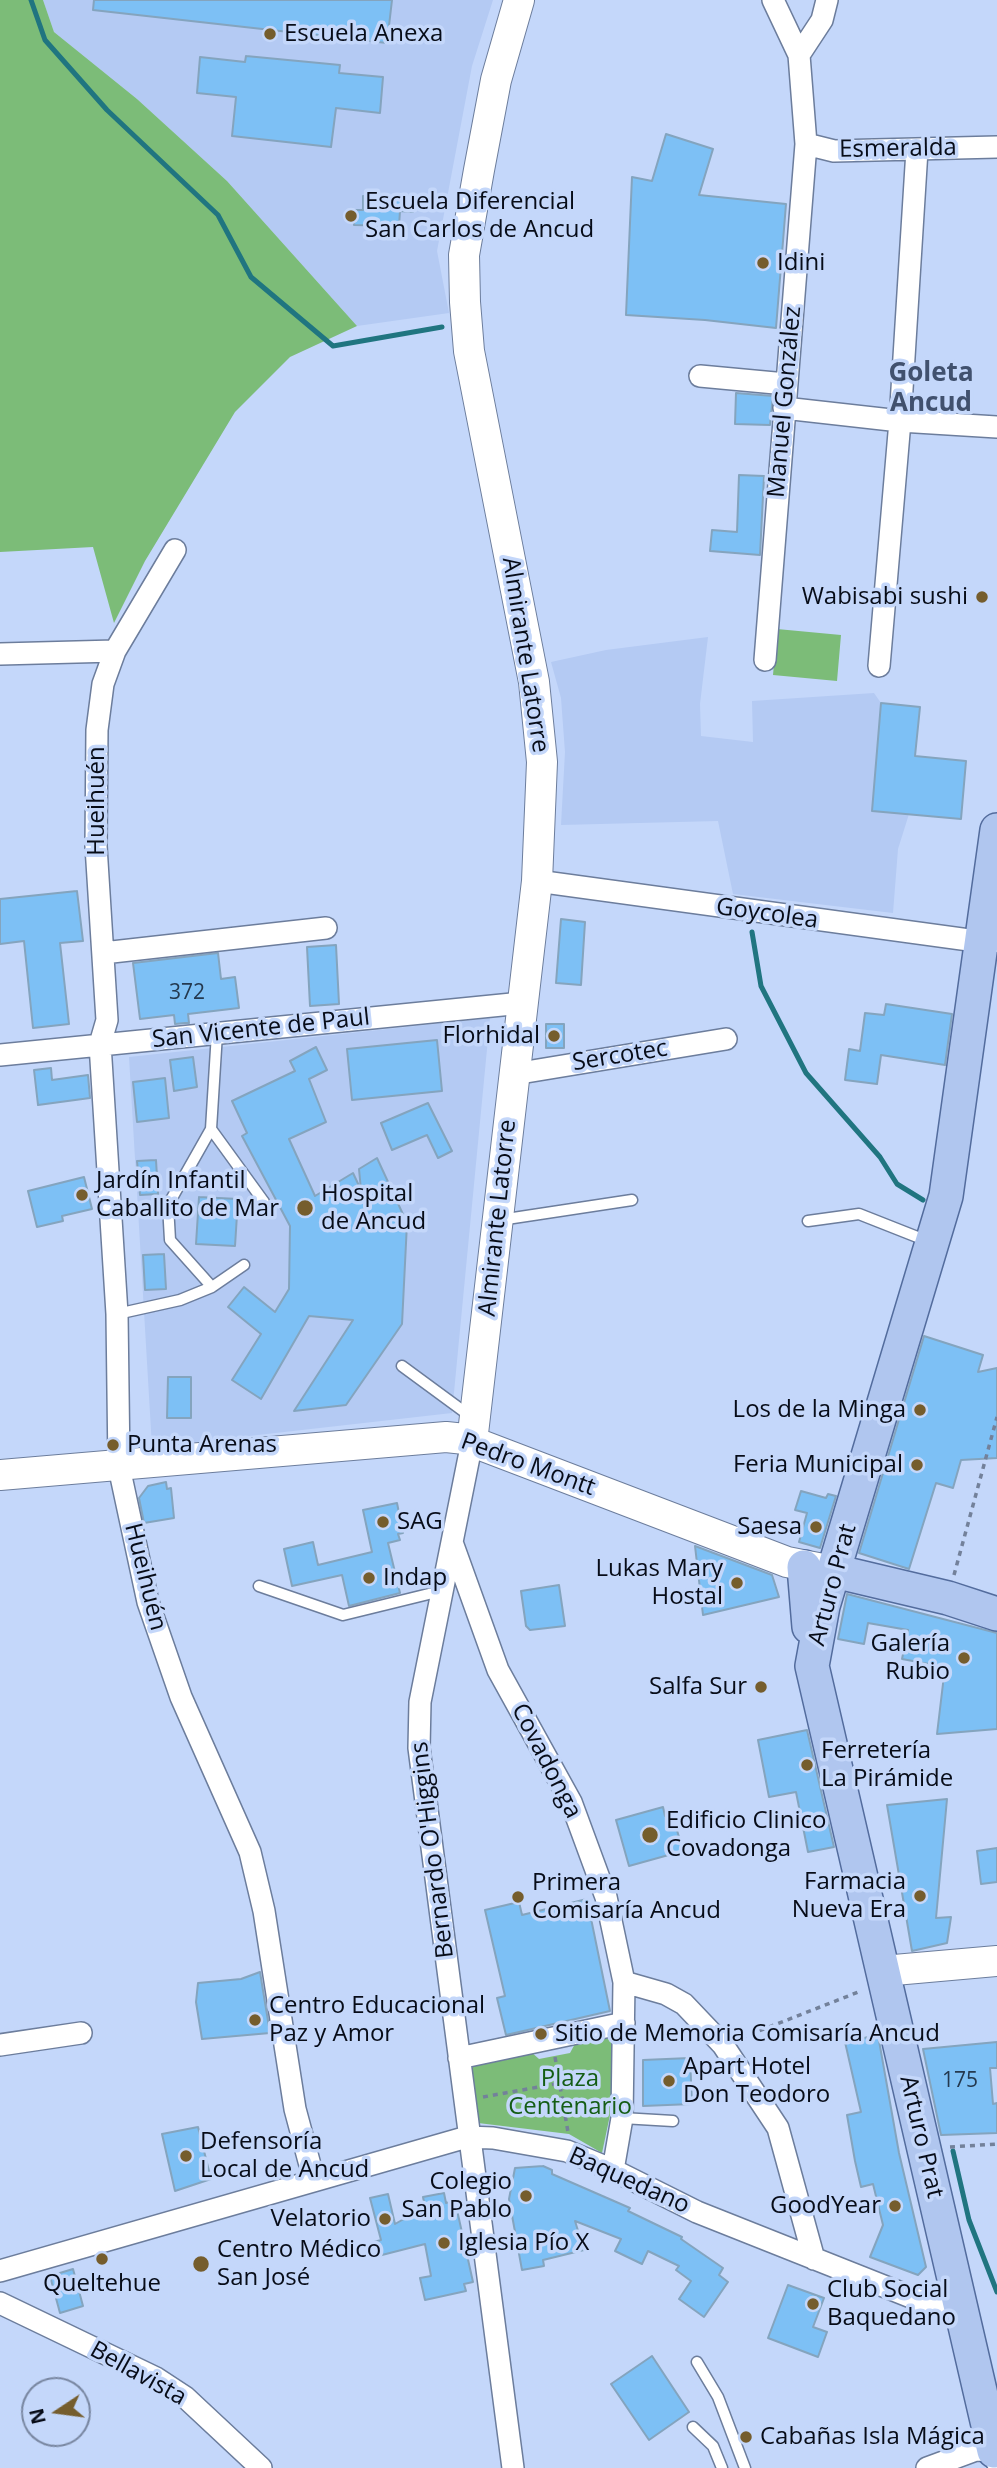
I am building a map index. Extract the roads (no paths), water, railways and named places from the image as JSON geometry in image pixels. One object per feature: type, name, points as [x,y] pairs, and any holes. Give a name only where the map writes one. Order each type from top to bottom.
[{"type":"main road","name":"Almirante Latorre","points":[[473,1431],[537,881],[542,762],[534,682],[469,351],[465,302],[464,255],[478,170],[496,80],[519,0]]},
{"type":"main road","name":"Arturo Prat","points":[[996,2453],[812,1666],[819,1569],[946,1196],[989,943],[997,830]]},
{"type":"main road","name":"Pedro Montt","points":[[0,1475],[446,1437],[473,1431],[819,1569],[948,1598],[997,1614]]},
{"type":"main road","points":[[884,1977],[997,1961]]},
{"type":"main road","points":[[964,2318],[982,2335],[997,2397]]},
{"type":"street","name":"Esmeralda","points":[[773,0],[799,55],[806,144],[834,151],[997,147]]},
{"type":"street","points":[[799,55],[822,20],[827,0]]},
{"type":"street","name":"Manuel González","points":[[765,660],[806,144]]},
{"type":"street","points":[[879,666],[900,421],[917,150]]},
{"type":"street","points":[[701,376],[786,384]]},
{"type":"street","points":[[784,408],[900,421],[997,427]]},
{"type":"street","name":"Hueihuén","points":[[175,550],[115,651],[103,684],[95,777],[107,1020],[100,1044],[117,1314],[119,1466],[148,1602],[181,1697],[250,1852],[264,1911],[295,2109],[314,2180]]},
{"type":"street","points":[[0,654],[115,651]]},
{"type":"street","name":"Goycolea","points":[[537,881],[989,943]]},
{"type":"street","points":[[103,953],[326,929]]},
{"type":"street","name":"San Vicente de Paul","points":[[0,1055],[522,1003]]},
{"type":"street","name":"Sercotec","points":[[514,1074],[726,1039]]},
{"type":"street","name":"Bernardo O'Higgins","points":[[473,1431],[453,1545],[441,1591],[420,1702],[419,1748],[467,2137],[513,2468]]},
{"type":"street","name":"Covadonga","points":[[453,1545],[498,1670],[571,1802],[606,1897],[624,1982],[622,2118],[613,2170]]},
{"type":"street","points":[[624,1982],[666,1994],[684,2004],[723,2045],[778,2128],[814,2259]]},
{"type":"street","points":[[459,2058],[624,2023]]},
{"type":"street","points":[[0,2045],[81,2033]]},
{"type":"street","name":"Baquedano","points":[[0,2271],[467,2137],[516,2141],[566,2151],[613,2170],[697,2212],[964,2318]]},
{"type":"street","name":"Bellavista","points":[[0,2303],[156,2378],[185,2397],[261,2468]]},
{"type":"street","points":[[927,2468],[968,2451],[996,2453]]},
{"type":"lane","points":[[212,1287],[170,1240],[168,1205],[211,1129],[218,1033]]},
{"type":"lane","points":[[211,1129],[264,1202]]},
{"type":"lane","points":[[498,1220],[632,1200]]},
{"type":"lane","points":[[808,1221],[859,1214],[932,1243]]},
{"type":"lane","points":[[117,1314],[180,1300],[212,1287],[244,1265]]},
{"type":"lane","points":[[402,1366],[473,1431]]},
{"type":"lane","points":[[259,1586],[344,1615],[441,1591]]},
{"type":"lane","points":[[622,2118],[673,2121]]},
{"type":"lane","points":[[697,2362],[719,2396],[745,2468]]},
{"type":"lane","points":[[693,2427],[713,2446],[722,2468]]},
{"type":"waterway","points":[[31,0],[45,40],[107,110],[218,215],[251,277],[333,346],[442,327]]},
{"type":"waterway","points":[[752,932],[761,986],[806,1073],[880,1157],[897,1184],[923,1200]]},
{"type":"waterway","points":[[953,2151],[969,2220],[997,2292]]},
{"type":"place","name":"Escuela Anexa","points":[[270,34]]},
{"type":"place","name":"Escuela Diferencial San Carlos de Ancud","points":[[351,216]]},
{"type":"place","name":"Idini","points":[[763,263]]},
{"type":"place","name":"Wabisabi sushi","points":[[982,597]]},
{"type":"place","name":"Florhidal","points":[[554,1036]]},
{"type":"place","name":"Jardín Infantil Caballito de Mar","points":[[82,1195]]},
{"type":"place","name":"Hospital de Ancud","points":[[305,1208]]},
{"type":"place","name":"Los de la Minga","points":[[920,1410]]},
{"type":"place","name":"Punta Arenas","points":[[113,1445]]},
{"type":"place","name":"Feria Municipal","points":[[917,1465]]},
{"type":"place","name":"SAG","points":[[383,1522]]},
{"type":"place","name":"Saesa","points":[[816,1527]]},
{"type":"place","name":"Indap","points":[[369,1578]]},
{"type":"place","name":"Lukas Mary Hostal","points":[[737,1583]]},
{"type":"place","name":"Galería Rubio","points":[[964,1658]]},
{"type":"place","name":"Salfa Sur","points":[[761,1687]]},
{"type":"place","name":"Ferretería La Pirámide","points":[[807,1765]]},
{"type":"place","name":"Edificio Clinico Covadonga","points":[[650,1835]]},
{"type":"place","name":"Farmacia Nueva Era","points":[[920,1896]]},
{"type":"place","name":"Primera Comisaría Ancud","points":[[518,1897]]},
{"type":"place","name":"Centro Educacional Paz y Amor","points":[[255,2020]]},
{"type":"place","name":"Sitio de Memoria Comisaría Ancud","points":[[541,2034]]},
{"type":"place","name":"Apart Hotel Don Teodoro","points":[[669,2081]]},
{"type":"place","name":"Defensoría Local de Ancud","points":[[186,2156]]},
{"type":"place","name":"Colegio San Pablo","points":[[526,2196]]},
{"type":"place","name":"GoodYear","points":[[895,2206]]},
{"type":"place","name":"Velatorio","points":[[385,2219]]},
{"type":"place","name":"Iglesia Pío X","points":[[444,2243]]},
{"type":"place","name":"Queltehue","points":[[102,2259]]},
{"type":"place","name":"Centro Médico San José","points":[[201,2264]]},
{"type":"place","name":"Club Social Baquedano","points":[[813,2304]]},
{"type":"place","name":"Cabañas Isla Mágica","points":[[746,2437]]},
{"type":"district","name":"Goleta Ancud","points":[[931,389]]},
{"type":"park label","name":"Plaza Centenario","points":[[570,2093]]}]
